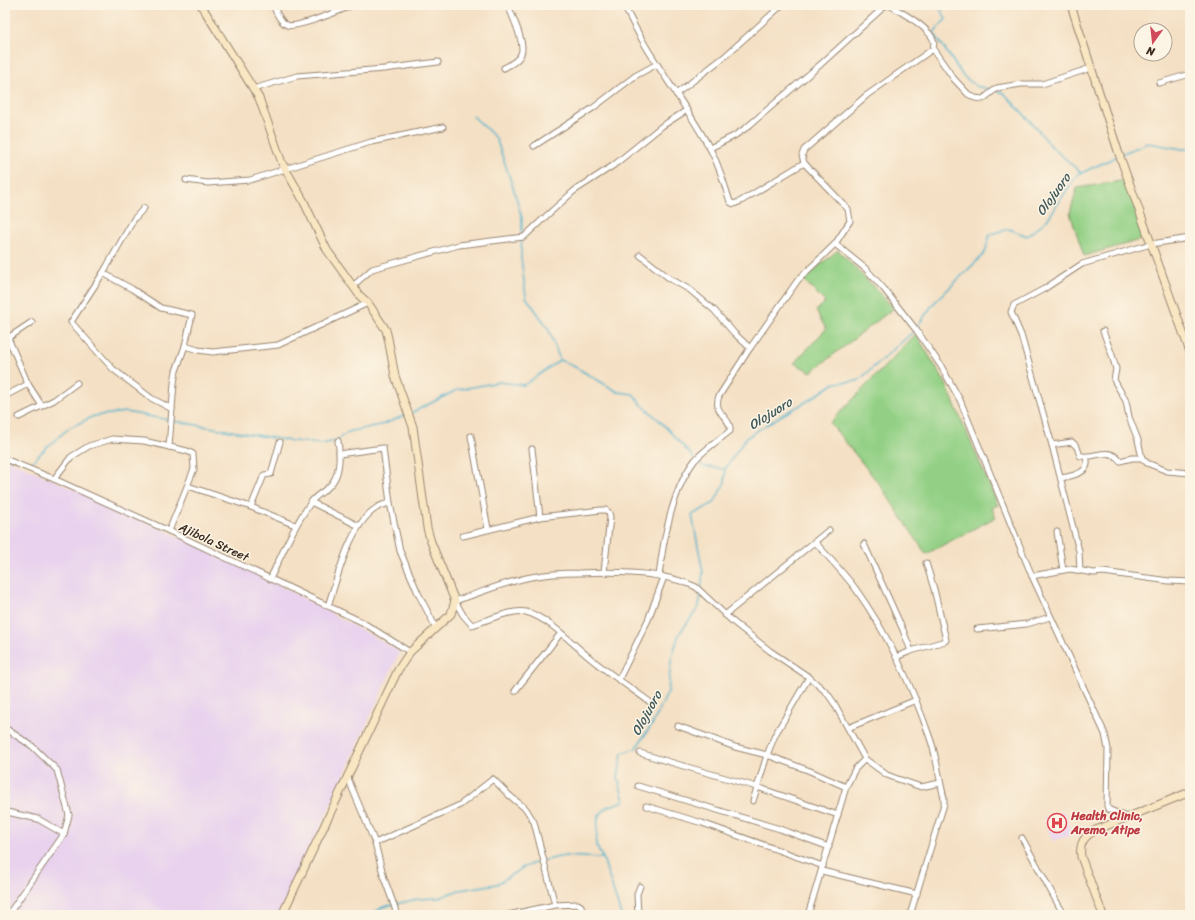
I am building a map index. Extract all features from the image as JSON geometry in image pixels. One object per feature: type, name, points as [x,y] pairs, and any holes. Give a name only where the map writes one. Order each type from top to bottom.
[{"type":"street","points":[[201,5],[253,89],[263,109],[285,169],[303,200],[327,250],[354,285],[360,296],[368,303],[386,330],[395,376],[410,418],[415,441],[427,528],[431,542],[455,601],[463,615],[472,625],[512,613],[525,612],[547,623],[594,662],[650,702]]},
{"type":"street","points":[[273,5],[282,21],[288,26],[297,25],[352,5]]},
{"type":"street","points":[[504,68],[513,64],[521,56],[522,49],[515,22],[508,5]]},
{"type":"street","points":[[624,5],[632,22],[657,64],[710,148],[730,202],[734,204],[741,201],[804,163]]},
{"type":"street","points":[[676,94],[724,57],[782,5]]},
{"type":"street","points":[[710,148],[746,128],[821,64],[886,5]]},
{"type":"street","points":[[889,5],[910,17],[931,36],[934,43],[933,49],[954,79],[968,94],[975,98],[983,99],[997,88],[1021,84],[1042,84],[1091,68]]},
{"type":"street","points":[[1071,5],[1119,154],[1190,352]]},
{"type":"street","points":[[619,679],[648,620],[661,576],[664,541],[682,480],[694,461],[730,431],[730,425],[717,407],[716,403],[719,396],[750,348],[798,280],[835,244],[850,222],[848,209],[804,163],[802,155],[804,150],[867,95],[933,49]]},
{"type":"street","points":[[253,89],[297,76],[384,69],[438,62]]},
{"type":"street","points":[[534,146],[593,108],[635,76],[657,64]]},
{"type":"street","points":[[1159,83],[1190,74]]},
{"type":"street","points":[[354,285],[372,269],[459,245],[521,238],[574,191],[614,165],[662,126],[687,110]]},
{"type":"street","points":[[186,180],[208,183],[250,180],[371,142],[443,127]]},
{"type":"street","points":[[144,208],[134,219],[103,273],[71,322],[113,369],[151,398],[172,409]]},
{"type":"street","points":[[1080,571],[1079,551],[1061,478],[1021,335],[1011,312],[1014,305],[1055,282],[1082,264],[1151,244],[1190,238]]},
{"type":"street","points":[[835,244],[866,269],[909,321],[941,366],[960,400],[1032,576],[1106,734],[1108,749],[1108,809],[1126,817]]},
{"type":"street","points":[[640,255],[669,278],[690,290],[714,310],[734,333],[750,348]]},
{"type":"street","points":[[103,273],[132,289],[161,308],[192,315],[185,346],[176,371],[170,419],[169,447]]},
{"type":"street","points":[[185,346],[213,352],[278,345],[368,303]]},
{"type":"street","points":[[8,338],[32,322]]},
{"type":"street","points":[[5,331],[28,384],[42,406]]},
{"type":"street","points":[[1103,331],[1116,370],[1114,380],[1126,401],[1129,417],[1138,440],[1142,458],[1147,463],[1167,471],[1190,473]]},
{"type":"street","points":[[5,396],[28,384]]},
{"type":"street","points":[[19,417],[54,400],[77,384]]},
{"type":"street","points":[[471,436],[488,529]]},
{"type":"street","points":[[54,479],[65,463],[78,452],[89,446],[112,439],[144,441],[193,454],[194,470],[169,531]]},
{"type":"street","points":[[270,579],[295,525],[311,502],[332,484],[337,472],[339,454],[338,441]]},
{"type":"street","points":[[251,507],[264,475],[271,474],[280,442]]},
{"type":"street","points":[[1052,445],[1072,442],[1077,446],[1080,456],[1086,457],[1106,453],[1116,456],[1120,461],[1132,458],[1142,458]]},
{"type":"street","points":[[339,454],[383,448],[390,503],[402,558],[436,628]]},
{"type":"street","points":[[532,449],[540,517]]},
{"type":"street","points":[[1061,478],[1075,476],[1084,470],[1087,460],[1086,457]]},
{"type":"street","name":"Ajibola Street","points":[[5,459],[54,479],[169,531],[368,625],[410,652]]},
{"type":"street","points":[[188,486],[251,507],[295,525]]},
{"type":"street","points":[[311,502],[359,526]]},
{"type":"street","points":[[328,606],[344,555],[359,526],[379,506],[390,503]]},
{"type":"street","points":[[463,536],[540,517],[606,510],[610,516],[604,572]]},
{"type":"street","points":[[725,615],[829,530]]},
{"type":"street","points":[[1057,532],[1063,570]]},
{"type":"street","points":[[815,542],[855,589],[896,657],[916,700],[932,743],[944,804],[910,915]]},
{"type":"street","points":[[864,544],[911,651]]},
{"type":"street","points":[[896,657],[946,640],[934,589],[926,563]]},
{"type":"street","points":[[1032,576],[1070,569],[1190,582]]},
{"type":"street","points":[[455,601],[530,577],[553,574],[628,572],[661,576],[691,584],[705,594],[725,615],[770,651],[809,677],[827,693],[865,759],[887,775],[895,778],[921,786],[940,783]]},
{"type":"street","points":[[282,915],[396,674],[410,652],[451,614],[455,601]]},
{"type":"street","points":[[977,629],[1027,624],[1050,617]]},
{"type":"street","points":[[515,691],[560,633]]},
{"type":"street","points":[[753,801],[767,755],[780,724],[809,677]]},
{"type":"street","points":[[848,728],[916,700]]},
{"type":"street","points":[[678,726],[735,747],[767,755],[810,771],[846,788]]},
{"type":"street","points":[[5,728],[32,746],[56,770],[69,815],[64,834],[8,915]]},
{"type":"street","points":[[640,753],[680,766],[757,787],[838,815]]},
{"type":"street","points":[[808,915],[846,788],[855,769],[865,759]]},
{"type":"street","points":[[348,776],[375,843],[396,915]]},
{"type":"street","points":[[375,843],[396,832],[460,805],[493,779],[526,809],[534,822],[555,905]]},
{"type":"street","points":[[638,786],[767,825],[829,846]]},
{"type":"street","points":[[1103,915],[1081,857],[1080,850],[1084,838],[1089,833],[1190,792]]},
{"type":"street","points":[[646,806],[695,820],[822,868],[916,894]]},
{"type":"street","points":[[5,814],[7,812],[38,820],[64,834]]},
{"type":"street","points":[[1022,838],[1065,915]]},
{"type":"street","points":[[638,915],[637,894],[640,886]]},
{"type":"street","points":[[508,915],[555,905],[578,904],[581,906],[584,915]]},
{"type":"shaded area","points":[[5,458],[248,568],[400,651],[281,915],[5,915]]},
{"type":"shaded area","name":"Health Clinic, Aremo, Atipe","points":[[1064,811],[1072,835],[1052,841],[1044,817]]},
{"type":"green space","points":[[1126,180],[1147,238],[1084,256],[1070,213],[1077,188]]},
{"type":"green space","points":[[838,250],[894,308],[811,372],[794,363],[826,329],[816,311],[825,302],[803,279]]},
{"type":"green space","points":[[916,334],[946,384],[998,505],[992,508],[996,517],[926,554],[880,485],[830,423]]},
{"type":"waterway","points":[[938,5],[946,19],[934,33],[963,76],[976,86],[992,90]]},
{"type":"waterway","points":[[996,91],[1004,93],[1052,147],[1080,172]]},
{"type":"waterway","points":[[473,116],[496,138],[522,218],[521,258],[526,297],[548,328],[560,360]]},
{"type":"waterway","name":"Olojuoro","points":[[1121,154],[1148,143],[1190,149]]},
{"type":"waterway","name":"Olojuoro","points":[[701,590],[703,572],[692,515],[714,503],[725,482],[725,469],[746,438],[835,383],[858,381],[913,332],[934,303],[985,253],[990,234],[1009,229],[1027,236],[1047,220],[1077,175],[1118,156]]},
{"type":"waterway","points":[[411,413],[457,390],[499,382],[524,385],[560,360],[577,368],[618,392],[633,394],[694,458]]},
{"type":"waterway","points":[[32,462],[69,428],[94,416],[126,412],[169,420]]},
{"type":"waterway","points":[[173,421],[285,440],[321,444],[336,441],[348,432],[384,424],[406,415]]},
{"type":"waterway","points":[[697,460],[702,466],[724,469]]},
{"type":"waterway","name":"Olojuoro","points":[[621,915],[603,858],[596,846],[598,817],[607,807],[624,801],[618,778],[622,753],[636,748],[653,723],[668,692],[671,660],[679,634],[699,607],[701,593]]},
{"type":"waterway","points":[[370,915],[383,907],[418,899],[438,898],[459,890],[497,884],[522,868],[537,862],[564,856],[602,858]]},
{"type":"place","name":"Health Clinic, Aremo, Atipe","points":[[1057,823]]}]
